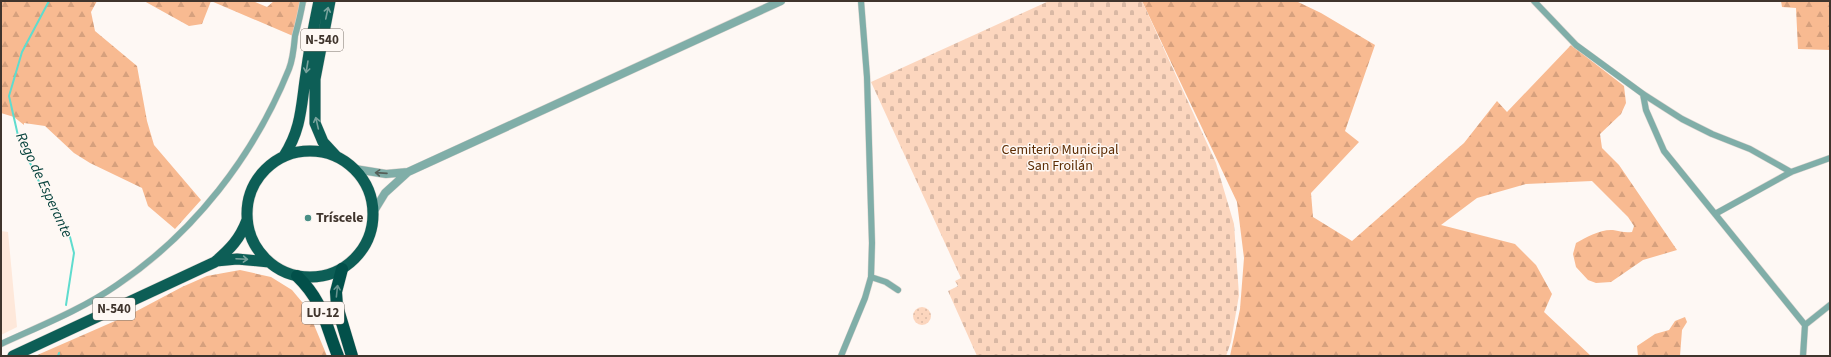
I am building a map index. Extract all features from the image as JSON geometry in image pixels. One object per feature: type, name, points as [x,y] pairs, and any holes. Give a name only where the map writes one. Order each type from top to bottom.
[{"type":"highway","name":"N-540","points":[[284,156],[293,142],[299,127],[310,47],[319,1]]},
{"type":"highway","name":"N-540","points":[[247,220],[251,236],[258,250],[269,262],[282,271],[297,276],[313,277],[328,275],[342,269],[356,258],[366,244],[372,228],[374,211],[368,188],[355,169],[336,156],[323,142],[315,123],[315,79],[330,1]]},
{"type":"highway","name":"N-540","points":[[14,356],[215,262],[232,248],[242,234],[247,220],[248,200],[256,182],[268,167],[284,156],[301,151],[319,151],[336,156]]},
{"type":"highway","name":"N-540","points":[[215,262],[237,258],[269,262]]},
{"type":"highway","name":"LU-12","points":[[342,269],[336,292],[337,306],[352,356]]},
{"type":"highway","name":"LU-12","points":[[297,276],[314,294],[321,308],[338,356]]},
{"type":"street","points":[[1,344],[80,307],[116,286],[159,254],[191,223],[222,187],[247,152],[272,105],[289,68],[303,1]]},
{"type":"street","points":[[374,211],[386,193],[408,172],[781,1]]},
{"type":"street","points":[[841,356],[865,298],[871,277],[872,243],[867,77],[861,1]]},
{"type":"street","points":[[1534,1],[1576,45],[1643,94],[1682,119],[1712,134],[1750,149],[1791,172]]},
{"type":"street","points":[[1643,94],[1646,110],[1664,151],[1714,214],[1767,276],[1805,325],[1803,356]]},
{"type":"street","points":[[1714,214],[1791,172],[1830,158]]},
{"type":"street","points":[[355,169],[386,174],[408,172]]},
{"type":"street","points":[[871,277],[886,282],[898,290]]},
{"type":"street","points":[[1805,325],[1830,305]]},
{"type":"shaded area","points":[[1,231],[8,232],[17,327],[1,335]]},
{"type":"green space","points":[[1,1],[97,1],[91,12],[95,31],[137,66],[147,121],[154,145],[201,200],[175,229],[148,206],[142,188],[90,163],[74,153],[45,126],[24,123],[24,125],[14,117],[1,113]]},
{"type":"green space","points":[[144,1],[211,1],[202,24],[189,26]]},
{"type":"green space","points":[[211,1],[253,1],[267,7],[274,1],[307,1],[293,36]]},
{"type":"green space","name":"Cemiterio Municipal San Froilán","points":[[1049,1],[1142,1],[1216,163],[1234,224],[1239,295],[1231,342],[1226,356],[977,356],[948,291],[958,286],[955,281],[961,278],[871,82]]},
{"type":"green space","points":[[1142,1],[1296,1],[1321,13],[1375,45],[1345,131],[1359,142],[1311,193],[1313,217],[1352,241],[1464,143],[1497,101],[1507,112],[1571,45],[1624,86],[1626,103],[1621,114],[1600,134],[1602,148],[1619,165],[1677,250],[1643,260],[1611,282],[1596,283],[1588,280],[1576,267],[1573,254],[1576,243],[1589,236],[1608,230],[1632,232],[1634,226],[1628,217],[1592,181],[1526,184],[1477,198],[1441,225],[1515,244],[1536,265],[1552,294],[1544,312],[1591,356],[1230,356],[1240,309],[1244,258],[1237,202]]},
{"type":"green space","points":[[1781,1],[1830,1],[1830,50],[1798,49],[1796,8],[1782,7]]},
{"type":"green space","points":[[240,270],[271,277],[292,290],[307,308],[327,356],[35,356],[131,314],[182,287],[207,276]]},
{"type":"green space","points":[[922,307],[928,310],[931,316],[928,322],[922,325],[916,322],[913,316],[916,310]]},
{"type":"green space","points":[[1685,317],[1687,322],[1682,330],[1680,356],[1638,356],[1637,346],[1655,334],[1669,330],[1675,321]]},
{"type":"waterway","name":"Rego de Esperante","points":[[49,1],[22,52],[9,96],[19,140],[43,190],[68,229],[74,253],[66,305]]},
{"type":"place","name":"Tríscele","points":[[308,218]]}]
